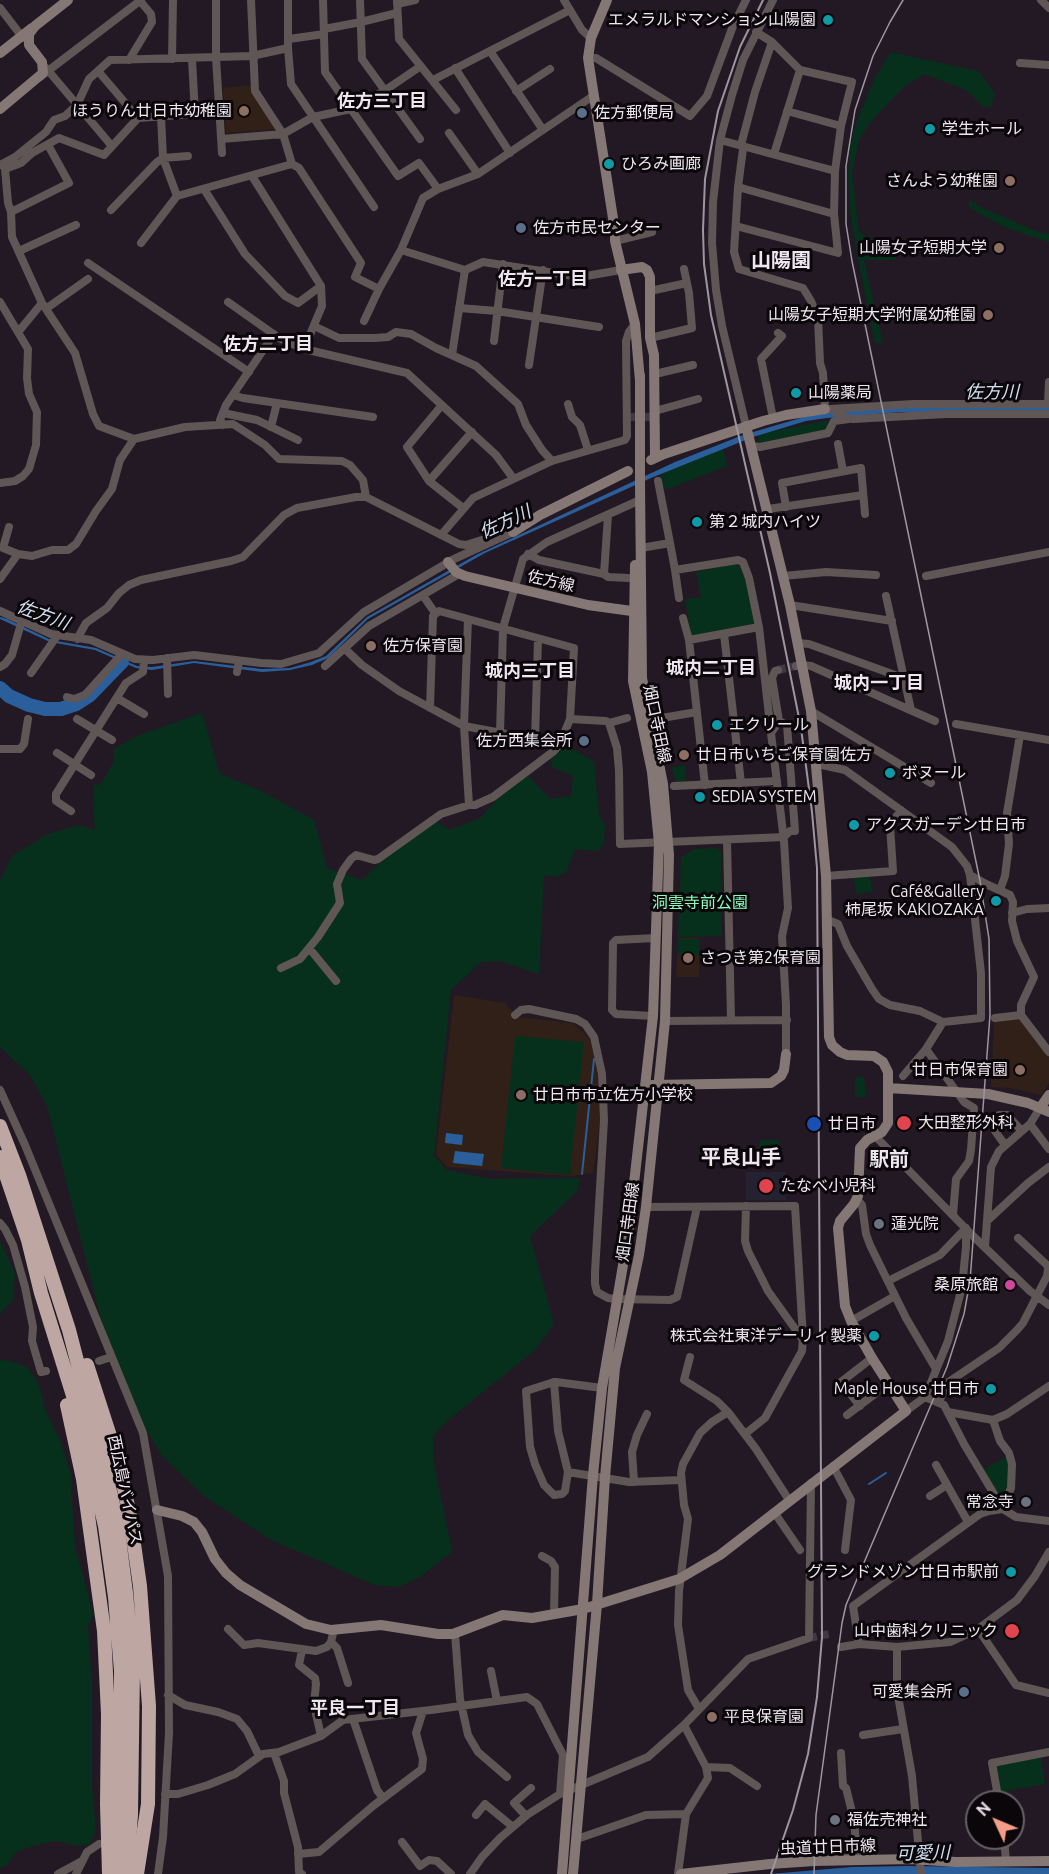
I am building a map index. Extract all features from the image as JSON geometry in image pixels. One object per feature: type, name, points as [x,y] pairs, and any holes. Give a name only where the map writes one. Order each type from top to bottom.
[{"type":"highway","name":"西広島バイパス","points":[[0,1126],[19,1175],[55,1285],[83,1380],[117,1523],[133,1668],[126,1813],[116,1874]]},
{"type":"highway","name":"西広島バイパス","points":[[0,1157],[28,1240],[41,1293],[79,1415],[105,1527],[115,1597],[121,1671],[127,1874]]},
{"type":"highway","points":[[55,1285],[88,1368],[119,1464],[130,1516],[140,1586],[149,1706],[148,1804],[137,1874]]},
{"type":"highway","points":[[41,1293],[83,1479],[104,1631],[108,1714],[109,1874]]},
{"type":"street","points":[[0,53],[68,0]]},
{"type":"street","points":[[172,59],[173,0]]},
{"type":"street","points":[[216,0],[216,58],[222,153]]},
{"type":"street","points":[[251,0],[255,92],[283,134],[292,164],[299,168],[361,263],[355,277],[379,289]]},
{"type":"street","points":[[288,0],[291,84],[374,207]]},
{"type":"street","points":[[323,0],[325,72],[398,176],[419,163],[438,189]]},
{"type":"street","points":[[360,0],[362,59],[420,139]]},
{"type":"street","points":[[289,39],[361,22],[415,0]]},
{"type":"street","points":[[564,0],[582,30],[591,38]]},
{"type":"street","points":[[441,535],[473,498],[552,461],[625,441],[627,436],[640,381],[636,305],[616,237],[588,58],[591,38],[607,0]]},
{"type":"street","points":[[588,58],[596,58],[690,116],[707,96],[733,26],[746,0]]},
{"type":"street","points":[[773,0],[756,32],[735,86],[720,140],[712,202],[713,267],[722,326],[768,509],[798,643],[799,665],[811,711],[826,876],[831,1041],[837,1050],[844,1054],[871,1055],[880,1060],[888,1072],[888,1123],[884,1130],[864,1142],[859,1151],[857,1199],[837,1228],[845,1306],[872,1358],[906,1410]]},
{"type":"street","points":[[1041,0],[1049,8]]},
{"type":"street","points":[[0,109],[43,70],[140,1],[151,14],[152,22],[129,60]]},
{"type":"street","points":[[397,6],[399,39],[456,110]]},
{"type":"street","points":[[0,8],[32,50]]},
{"type":"street","points":[[433,80],[570,10]]},
{"type":"street","points":[[35,26],[29,34],[29,45],[43,70],[111,145]]},
{"type":"street","points":[[736,226],[838,253],[834,214],[835,171],[841,126],[852,82],[800,70],[772,42],[756,32]]},
{"type":"street","points":[[772,42],[755,92],[741,145],[743,149],[734,252],[739,269],[803,288],[818,318],[825,409]]},
{"type":"street","points":[[0,165],[15,157],[46,132],[54,120],[65,116],[77,105],[89,79],[110,60],[252,56],[288,48]]},
{"type":"street","points":[[490,51],[543,130]]},
{"type":"street","points":[[192,59],[195,114]]},
{"type":"street","points":[[1020,63],[1049,65]]},
{"type":"street","points":[[221,139],[283,134],[313,117],[351,109],[384,91],[421,66]]},
{"type":"street","points":[[455,68],[510,153]]},
{"type":"street","points":[[516,91],[550,69]]},
{"type":"street","points":[[774,154],[800,70]]},
{"type":"street","points":[[98,71],[138,118]]},
{"type":"street","points":[[364,321],[379,289],[402,250],[423,198],[438,189],[478,174],[593,96]]},
{"type":"street","points":[[787,111],[841,126]]},
{"type":"street","points":[[219,114],[138,118],[104,155],[59,138],[32,153],[21,163],[5,169],[4,201],[11,212],[12,237],[44,306],[75,352],[93,414],[99,426],[134,439],[185,427],[233,424],[265,445],[279,459],[342,461],[350,465],[363,480],[366,497]]},
{"type":"street","points":[[161,116],[163,158],[177,196]]},
{"type":"street","points":[[449,133],[478,174]]},
{"type":"street","points":[[720,140],[835,171]]},
{"type":"street","points":[[11,212],[69,183],[48,145]]},
{"type":"street","points":[[111,210],[157,162],[163,158],[188,156]]},
{"type":"street","points":[[141,243],[177,196],[292,164]]},
{"type":"street","points":[[252,176],[321,286],[322,306],[304,349]]},
{"type":"street","points":[[738,187],[834,214]]},
{"type":"street","points":[[204,189],[244,254],[285,296],[298,303],[321,286]]},
{"type":"street","points":[[19,251],[76,225]]},
{"type":"street","points":[[616,237],[652,232]]},
{"type":"street","points":[[402,250],[465,270],[483,262],[580,277],[642,267],[647,270],[650,277],[650,338],[655,374],[653,459],[749,436],[773,418],[825,409],[907,404],[950,409],[1049,414]]},
{"type":"street","points":[[88,263],[249,372]]},
{"type":"street","points":[[494,341],[503,264]]},
{"type":"street","points":[[625,269],[635,324],[640,381]]},
{"type":"street","points":[[650,338],[692,328],[684,269]]},
{"type":"street","points":[[452,355],[465,270]]},
{"type":"street","points":[[529,365],[543,270]]},
{"type":"street","points":[[18,331],[44,306],[88,279]]},
{"type":"street","points":[[650,291],[687,283]]},
{"type":"street","points":[[0,302],[28,350],[29,394],[37,412],[36,445],[29,469],[15,481],[0,483]]},
{"type":"street","points":[[228,302],[274,334],[304,349],[407,374],[496,454],[513,478]]},
{"type":"street","points":[[459,308],[497,311],[599,327]]},
{"type":"street","points":[[635,324],[626,341],[640,485],[641,548],[638,612]]},
{"type":"street","points":[[314,326],[339,338],[375,338],[388,337],[396,333],[411,334],[476,366],[518,404],[526,425],[552,461]]},
{"type":"street","points":[[773,418],[761,359],[782,336],[778,333]]},
{"type":"street","points":[[223,425],[220,420],[233,395],[274,334]]},
{"type":"street","points":[[655,374],[693,365]]},
{"type":"street","points":[[749,436],[760,447],[828,433],[834,421],[848,418],[950,409],[1048,404],[1049,382]]},
{"type":"street","points":[[233,395],[374,417]]},
{"type":"street","points":[[654,415],[698,399]]},
{"type":"street","points":[[271,427],[277,403]]},
{"type":"street","points":[[567,404],[572,417],[580,425],[588,450]]},
{"type":"street","points":[[442,405],[407,447],[429,481],[463,508]]},
{"type":"street","points":[[825,409],[848,418]]},
{"type":"street","points":[[223,413],[257,420],[298,440]]},
{"type":"street","points":[[429,481],[472,432]]},
{"type":"street","points":[[9,527],[3,548],[18,554],[32,556],[52,550],[68,550],[76,544],[112,489],[120,460],[134,439]]},
{"type":"street","points":[[838,444],[843,471]]},
{"type":"street","points":[[786,507],[782,483],[861,468],[865,514]]},
{"type":"street","points":[[77,639],[88,621],[107,608],[129,585],[141,580],[243,557],[292,509],[366,497],[459,544],[466,545],[485,540],[545,513],[628,471]]},
{"type":"street","points":[[658,481],[679,598]]},
{"type":"street","points":[[564,1792],[602,1388],[628,1236],[646,1085],[664,843],[663,784],[642,678],[638,612],[640,485]]},
{"type":"street","points":[[768,509],[863,495]]},
{"type":"street","points":[[500,733],[503,628],[523,559],[548,542],[640,500]]},
{"type":"street","points":[[0,611],[55,640],[77,639],[97,642],[119,657],[144,665],[168,663],[194,655],[238,667],[271,664],[308,657],[369,626],[545,513]]},
{"type":"street","points":[[604,574],[608,515]]},
{"type":"street","points":[[641,548],[670,543]]},
{"type":"street","points":[[926,576],[1049,552]]},
{"type":"street","points":[[0,579],[18,554]]},
{"type":"street","points":[[528,554],[539,560],[604,574],[608,577],[628,578]]},
{"type":"street","points":[[646,1085],[771,1083],[782,1074],[786,1054],[787,1020],[782,941],[788,911],[784,837],[759,627],[749,578],[743,562],[738,560],[675,570]]},
{"type":"street","points":[[325,666],[345,649],[347,636],[360,615],[455,569]]},
{"type":"street","name":"佐方線","points":[[455,569],[514,588],[591,606],[638,612]]},
{"type":"street","points":[[783,576],[826,572],[876,574]]},
{"type":"street","points":[[886,596],[911,710]]},
{"type":"street","points":[[424,597],[435,613]]},
{"type":"street","points":[[790,605],[892,621]]},
{"type":"street","points":[[281,968],[300,959],[340,903],[337,884],[351,859],[356,855],[378,859],[441,814],[475,805],[493,797],[548,756],[560,744],[570,718],[574,648],[439,611],[435,613]]},
{"type":"street","name":"畑口寺田線","points":[[573,1874],[615,1368],[630,1300],[646,1207],[666,1021],[664,843],[652,772],[634,695],[638,612]]},
{"type":"street","points":[[430,708],[433,616],[435,613]]},
{"type":"street","points":[[683,618],[689,640],[705,785]]},
{"type":"street","points":[[468,620],[464,726],[469,805]]},
{"type":"street","points":[[0,667],[12,655],[21,624]]},
{"type":"street","points":[[689,640],[759,627]]},
{"type":"street","points":[[724,634],[741,783]]},
{"type":"street","points":[[535,739],[538,639]]},
{"type":"street","points":[[34,673],[55,640]]},
{"type":"street","points":[[798,643],[809,644],[906,679]]},
{"type":"street","points":[[345,649],[362,665],[399,691],[464,726],[560,744]]},
{"type":"street","points":[[67,697],[74,699],[82,697],[119,657]]},
{"type":"street","points":[[168,663],[170,692]]},
{"type":"street","points":[[71,811],[59,803],[55,797],[127,682],[141,674],[144,665]]},
{"type":"street","points":[[799,665],[811,666],[935,721]]},
{"type":"street","points":[[771,733],[779,721],[772,678],[774,671],[778,670]]},
{"type":"street","points":[[74,691],[82,697]]},
{"type":"street","points":[[117,698],[144,714]]},
{"type":"street","points":[[811,711],[931,783]]},
{"type":"street","points":[[650,720],[697,712]]},
{"type":"street","points":[[570,718],[609,723],[627,718]]},
{"type":"street","points":[[0,749],[20,749],[24,744],[28,719]]},
{"type":"street","points":[[77,719],[112,740]]},
{"type":"street","points":[[609,723],[619,771],[620,844],[784,837],[790,831],[795,831],[787,725],[779,721]]},
{"type":"street","points":[[956,724],[1049,740]]},
{"type":"street","points":[[1000,890],[1005,876],[1009,844],[1007,813],[1020,735]]},
{"type":"street","points":[[57,753],[91,775]]},
{"type":"street","points":[[774,757],[789,755]]},
{"type":"street","points":[[817,764],[846,770],[952,847],[967,866],[970,875],[981,973],[981,1018],[942,1022],[920,1011],[890,1005],[879,999],[846,946],[838,924],[828,920]]},
{"type":"street","points":[[674,786],[777,781]]},
{"type":"street","points":[[826,876],[893,871],[890,825],[901,810]]},
{"type":"street","points":[[727,840],[731,1019]]},
{"type":"street","points":[[970,875],[1010,895],[1013,902],[1012,921],[1017,941],[1034,977],[1021,1005],[1021,1015],[1049,1052]]},
{"type":"street","points":[[1012,913],[1028,909],[1049,908]]},
{"type":"street","points":[[652,1016],[616,1014],[612,1010],[613,943],[616,940],[656,938]]},
{"type":"street","points":[[309,948],[336,981]]},
{"type":"street","points":[[515,1015],[521,1010],[529,1009],[576,1019],[589,1028],[594,1037],[602,1079],[604,1125],[595,1284],[601,1294],[630,1300],[670,1300],[677,1297],[697,1207]]},
{"type":"street","points":[[995,1018],[1021,1015]]},
{"type":"street","points":[[666,1021],[787,1020]]},
{"type":"street","points":[[903,1076],[926,1049],[942,1022]]},
{"type":"street","points":[[926,1049],[964,1102],[974,1108],[969,1161],[956,1179],[953,1215]]},
{"type":"street","points":[[888,1088],[1002,1096],[1045,1110]]},
{"type":"street","points":[[0,1090],[25,1145],[143,1433],[168,1576],[169,1733],[165,1812],[158,1874]]},
{"type":"street","points":[[985,1247],[991,1167],[1005,1144],[1045,1110],[1049,1095]]},
{"type":"street","points":[[1005,1144],[995,1131],[996,1119],[999,1115],[1007,1115],[1022,1131]]},
{"type":"street","points":[[1030,1124],[1049,1149]]},
{"type":"street","points":[[875,1136],[985,1247],[1049,1305]]},
{"type":"street","points":[[987,1221],[1049,1167]]},
{"type":"street","points":[[857,1199],[862,1204],[868,1239],[895,1296],[936,1369]]},
{"type":"street","points":[[746,1206],[745,1241],[748,1251],[768,1291],[803,1340]]},
{"type":"street","points":[[646,1207],[795,1206],[802,1351],[765,1418],[745,1434]]},
{"type":"street","points":[[0,1223],[13,1245],[33,1327],[32,1341],[41,1372],[46,1371]]},
{"type":"street","points":[[157,1510],[182,1516],[194,1522],[202,1532],[220,1567],[240,1584],[306,1624],[322,1629],[381,1625],[438,1634],[455,1634],[503,1615],[532,1618],[583,1608],[681,1578],[717,1557],[925,1397],[948,1341],[962,1287],[966,1228]]},
{"type":"street","points":[[888,1281],[940,1255],[966,1228]]},
{"type":"street","points":[[939,1402],[947,1383],[999,1348],[1023,1323],[1047,1276],[1048,1269],[1018,1238]]},
{"type":"street","points":[[851,1321],[895,1296]]},
{"type":"street","points":[[99,1360],[111,1357]]},
{"type":"street","points":[[690,1357],[684,1380],[711,1397],[728,1412],[789,1500]]},
{"type":"street","points":[[860,1406],[842,1382],[872,1358]]},
{"type":"street","points":[[554,1382],[558,1431],[568,1472],[565,1491],[554,1495],[549,1492],[535,1464],[530,1447],[526,1391],[554,1382],[602,1388]]},
{"type":"street","points":[[847,1415],[888,1384]]},
{"type":"street","points":[[948,1412],[993,1420],[1007,1414],[1049,1386]]},
{"type":"street","points":[[925,1397],[944,1405],[989,1488],[1003,1509],[1016,1517],[1049,1521]]},
{"type":"street","points":[[699,1709],[688,1690],[677,1619],[688,1519],[681,1480],[683,1464],[699,1434],[728,1412]]},
{"type":"street","points":[[634,1482],[632,1452],[647,1414]]},
{"type":"street","points":[[993,1420],[1000,1441],[1009,1454],[1012,1464],[1011,1488],[1003,1509]]},
{"type":"street","points":[[936,1464],[969,1522]]},
{"type":"street","points":[[833,1466],[851,1500],[845,1550]]},
{"type":"street","points":[[568,1472],[634,1482],[681,1480]]},
{"type":"street","points":[[470,1874],[500,1838],[526,1816],[581,1783],[648,1757],[684,1725],[748,1659],[809,1638],[811,1483]]},
{"type":"street","points":[[930,1496],[947,1485]]},
{"type":"street","points":[[859,1644],[853,1606],[969,1522],[985,1512],[1003,1509]]},
{"type":"street","points":[[774,1512],[800,1550]]},
{"type":"street","points":[[841,1647],[859,1644],[897,1647],[950,1642],[978,1629],[1017,1600],[1049,1552]]},
{"type":"street","points":[[542,1556],[555,1567],[554,1614]]},
{"type":"street","points":[[228,1629],[244,1645],[258,1643],[302,1650],[322,1650],[331,1642],[334,1629]]},
{"type":"street","points":[[978,1629],[1016,1685],[1049,1693]]},
{"type":"street","points":[[455,1634],[461,1705],[468,1735],[478,1752],[507,1777]]},
{"type":"street","points":[[331,1642],[337,1648],[350,1680]]},
{"type":"street","points":[[897,1647],[897,1690],[917,1821],[921,1874]]},
{"type":"street","points":[[302,1650],[299,1665],[315,1678],[314,1705],[321,1736]]},
{"type":"street","points":[[491,1671],[497,1701]]},
{"type":"street","points":[[168,1695],[185,1705],[218,1712],[237,1719],[247,1731],[259,1756]]},
{"type":"street","points":[[165,1794],[178,1794],[236,1774],[259,1756],[321,1736],[343,1720],[527,1697],[537,1704],[563,1755],[562,1874]]},
{"type":"street","points":[[298,1854],[319,1852],[383,1798],[422,1769],[423,1759],[416,1733],[423,1711]]},
{"type":"street","points":[[353,1719],[377,1790],[383,1798]]},
{"type":"street","points":[[679,1874],[682,1831],[686,1814],[708,1778],[706,1767],[684,1725]]},
{"type":"street","points":[[863,1735],[903,1729]]},
{"type":"street","points":[[997,1790],[992,1763],[1049,1752]]},
{"type":"street","points":[[274,1753],[284,1781],[284,1793],[298,1854],[299,1872],[302,1874]]},
{"type":"street","points":[[836,1861],[840,1856],[857,1855],[854,1820],[846,1788],[843,1786],[841,1753]]},
{"type":"street","points":[[706,1767],[730,1768],[757,1786]]},
{"type":"street","points":[[526,1816],[514,1803],[531,1788]]},
{"type":"street","points":[[477,1815],[487,1801],[513,1827]]},
{"type":"street","points":[[152,1815],[165,1812]]},
{"type":"street","points":[[577,1839],[646,1815],[686,1814]]},
{"type":"street","points":[[854,1820],[917,1821]]},
{"type":"street","points":[[402,1842],[420,1866],[429,1860],[437,1861],[451,1874]]},
{"type":"street","points":[[76,1874],[87,1852],[99,1844]]},
{"type":"street","points":[[1005,1850],[1006,1861]]},
{"type":"street","points":[[58,1874],[83,1860]]},
{"type":"street","name":"虫道廿日市線","points":[[679,1874],[770,1864],[836,1861],[1049,1861]]},
{"type":"shaded area","name":"ほうりん廿日市幼稚園","points":[[252,85],[277,129],[226,133],[223,88]]},
{"type":"shaded area","name":"さつき第2保育園","points":[[678,938],[699,938],[699,977],[676,977]]},
{"type":"shaded area","name":"廿日市市立佐方小学校","points":[[454,995],[505,1003],[517,1017],[573,1023],[590,1039],[598,1074],[600,1120],[593,1173],[571,1176],[447,1167],[436,1154]]},
{"type":"shaded area","name":"廿日市保育園","points":[[1019,1019],[1049,1056],[1049,1083],[1041,1095],[1009,1088],[991,1087],[994,1022]]},
{"type":"shaded area","name":"たなべ小児科","points":[[745,1172],[786,1172],[786,1200],[746,1200]]},
{"type":"green space","points":[[890,52],[978,71],[995,93],[991,106],[984,107],[966,90],[924,74],[904,87],[873,119],[859,139],[852,174],[859,232],[890,249],[897,260],[864,260],[883,343],[875,343],[850,211],[848,174],[850,148],[856,123],[873,82]]},
{"type":"green space","points":[[969,199],[982,208],[1049,234],[1049,242],[1007,228],[980,214],[969,207]]},
{"type":"green space","points":[[829,420],[825,430],[758,443],[759,434]]},
{"type":"green space","points":[[723,448],[727,466],[665,490],[660,474]]},
{"type":"green space","points":[[734,564],[740,567],[745,579],[755,619],[752,624],[691,636],[685,599],[701,597],[696,572]]},
{"type":"green space","points":[[202,713],[220,774],[259,790],[314,820],[327,868],[362,880],[379,864],[436,821],[449,830],[479,819],[497,800],[527,775],[550,799],[571,796],[573,776],[552,767],[551,759],[566,745],[594,762],[599,815],[605,825],[604,843],[598,851],[575,849],[567,871],[557,877],[544,875],[539,974],[500,961],[481,962],[451,990],[434,1156],[447,1170],[490,1179],[580,1178],[577,1191],[530,1236],[554,1324],[535,1350],[447,1421],[433,1436],[433,1458],[452,1552],[420,1577],[399,1587],[375,1585],[271,1540],[204,1496],[162,1456],[131,1404],[102,1323],[47,1106],[30,1075],[0,1047],[0,881],[12,856],[48,834],[79,825],[95,830],[94,785],[100,785],[114,761],[114,749],[137,736]]},
{"type":"green space","points":[[685,765],[686,784],[676,784],[672,767]]},
{"type":"green space","name":"洞雲寺前公園","points":[[717,848],[721,852],[722,936],[678,937],[681,857],[695,849]]},
{"type":"green space","points":[[870,876],[872,892],[857,894],[853,878]]},
{"type":"green space","points":[[678,939],[699,939],[699,955],[678,955]]},
{"type":"green space","points":[[515,1036],[584,1042],[570,1175],[501,1168]]},
{"type":"green space","points":[[858,1076],[864,1078],[866,1098],[855,1096],[855,1078]]},
{"type":"green space","points":[[761,1140],[778,1140],[779,1149],[774,1154],[765,1154],[759,1147]]},
{"type":"green space","points":[[0,1241],[15,1273],[13,1299],[0,1314]]},
{"type":"green space","points":[[0,1360],[27,1367],[38,1382],[45,1409],[60,1440],[72,1477],[75,1546],[93,1614],[88,1626],[92,1687],[92,1788],[96,1830],[90,1844],[79,1846],[56,1841],[36,1845],[17,1852],[4,1867],[0,1868]]},
{"type":"green space","points":[[1008,1456],[1010,1480],[1003,1506],[982,1470]]},
{"type":"green space","points":[[1040,1754],[1045,1784],[1001,1790],[995,1764]]},
{"type":"water","points":[[900,407],[1049,407],[1049,412],[901,412],[827,418],[806,421],[753,437],[651,478],[485,553],[368,619],[328,658],[312,665],[290,670],[262,672],[194,663],[152,670],[136,668],[95,650],[50,642],[0,619],[0,617],[7,619],[51,640],[96,648],[137,666],[152,667],[194,661],[262,669],[290,668],[326,656],[367,617],[476,555],[675,462],[743,435],[804,417],[828,412]]},
{"type":"water","points":[[446,1133],[463,1135],[462,1145],[445,1143]]},
{"type":"water","points":[[455,1151],[484,1154],[482,1166],[453,1163]]},
{"type":"water","points":[[852,1867],[1049,1868],[1049,1874],[770,1874]]},
{"type":"waterway","points":[[0,688],[9,696],[29,705],[45,709],[61,709],[76,704],[90,695],[122,662]]},
{"type":"waterway","points":[[582,1174],[594,1059]]},
{"type":"waterway","points":[[869,1484],[886,1473]]},
{"type":"tunnel","points":[[630,417],[653,417]]},
{"type":"tunnel","points":[[778,670],[796,666]]},
{"type":"tunnel","points":[[809,1638],[829,1634]]},
{"type":"tram line","points":[[814,1874],[816,1815],[846,1605],[947,1367],[964,1314],[970,1281],[990,1015],[989,939],[980,881],[846,224],[846,166],[855,110],[873,56],[903,0]]},
{"type":"railway","points":[[763,0],[740,47],[718,111],[705,179],[703,230],[704,264],[711,315],[770,573],[801,728],[817,868],[822,1637],[817,1697],[808,1754],[793,1810],[771,1874]]},
{"type":"place","name":"エメラルドマンション山陽園","points":[[828,20]]},
{"type":"place","name":"ほうりん廿日市幼稚園","points":[[244,111]]},
{"type":"place","name":"佐方郵便局","points":[[582,113]]},
{"type":"place","name":"学生ホール","points":[[930,129]]},
{"type":"place","name":"ひろみ画廊","points":[[609,164]]},
{"type":"place","name":"さんよう幼稚園","points":[[1010,181]]},
{"type":"place","name":"佐方市民センター","points":[[521,228]]},
{"type":"place","name":"山陽女子短期大学","points":[[999,248]]},
{"type":"place","name":"山陽女子短期大学附属幼稚園","points":[[988,315]]},
{"type":"place","name":"山陽薬局","points":[[796,393]]},
{"type":"place","name":"第２城内ハイツ","points":[[697,522]]},
{"type":"place","name":"佐方保育園","points":[[371,646]]},
{"type":"place","name":"エクリール","points":[[717,725]]},
{"type":"place","name":"佐方西集会所","points":[[584,741]]},
{"type":"place","name":"廿日市いちご保育園佐方","points":[[684,755]]},
{"type":"place","name":"ボヌール","points":[[890,773]]},
{"type":"place","name":"SEDIA SYSTEM","points":[[700,797]]},
{"type":"place","name":"アクスガーデン廿日市","points":[[854,825]]},
{"type":"place","name":"Café&Gallery 柿尾坂 KAKIOZAKA","points":[[996,901]]},
{"type":"place","name":"さつき第2保育園","points":[[688,958]]},
{"type":"place","name":"廿日市保育園","points":[[1020,1070]]},
{"type":"place","name":"廿日市市立佐方小学校","points":[[521,1095]]},
{"type":"place","name":"大田整形外科","points":[[904,1123]]},
{"type":"place","name":"廿日市","points":[[814,1124]]},
{"type":"place","name":"たなべ小児科","points":[[766,1186]]},
{"type":"place","name":"蓮光院","points":[[879,1224]]},
{"type":"place","name":"桑原旅館","points":[[1010,1285]]},
{"type":"place","name":"株式会社東洋デーリィ製薬","points":[[874,1336]]},
{"type":"place","name":"Maple House 廿日市","points":[[991,1389]]},
{"type":"place","name":"常念寺","points":[[1026,1502]]},
{"type":"place","name":"グランドメゾン廿日市駅前","points":[[1011,1572]]},
{"type":"place","name":"山中歯科クリニック","points":[[1012,1631]]},
{"type":"place","name":"可愛集会所","points":[[964,1692]]},
{"type":"place","name":"平良保育園","points":[[712,1717]]},
{"type":"place","name":"福佐売神社","points":[[835,1820]]},
{"type":"district","name":"佐方三丁目","points":[[382,101]]},
{"type":"district","name":"山陽園","points":[[781,260]]},
{"type":"district","name":"佐方一丁目","points":[[543,279]]},
{"type":"district","name":"佐方二丁目","points":[[268,344]]},
{"type":"district","name":"城内二丁目","points":[[711,668]]},
{"type":"district","name":"城内三丁目","points":[[530,671]]},
{"type":"district","name":"城内一丁目","points":[[879,683]]},
{"type":"district","name":"平良山手","points":[[741,1157]]},
{"type":"district","name":"駅前","points":[[889,1159]]},
{"type":"district","name":"平良一丁目","points":[[355,1708]]},
{"type":"water label","name":"佐方川","points":[[992,392]]},
{"type":"water label","name":"佐方川","points":[[505,522]]},
{"type":"water label","name":"佐方川","points":[[43,615]]},
{"type":"water label","name":"可愛川","points":[[923,1853]]}]
